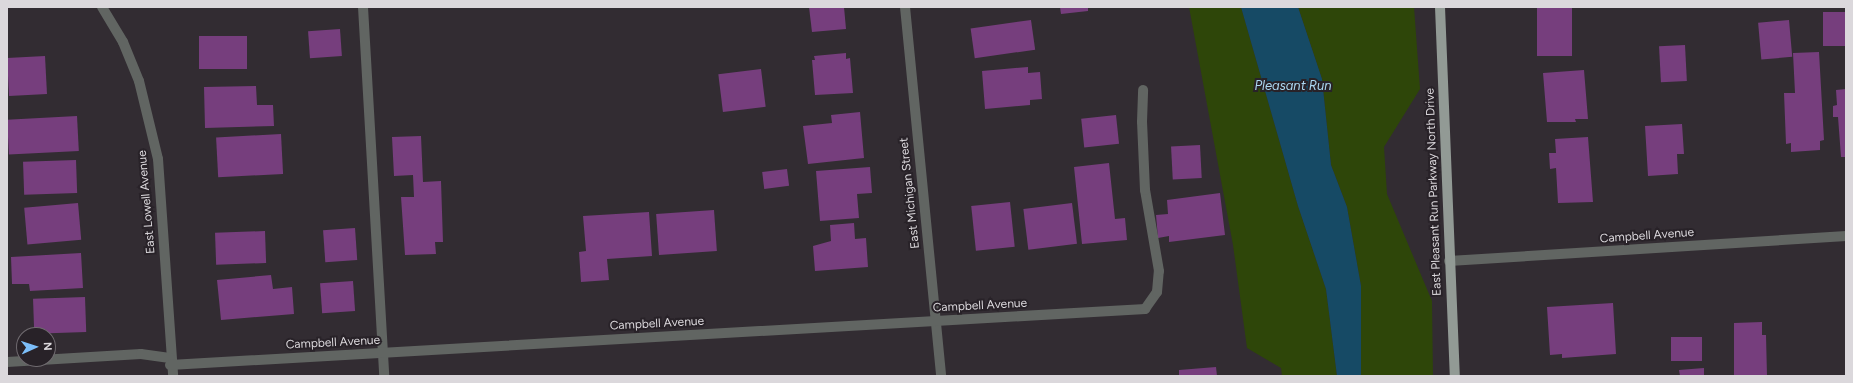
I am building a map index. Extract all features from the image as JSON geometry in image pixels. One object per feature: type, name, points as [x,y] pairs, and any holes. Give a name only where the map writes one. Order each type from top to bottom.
[{"type":"main road","name":"East Pleasant Run Parkway North Drive","points":[[1440,7],[1449,261],[1455,376]]},
{"type":"street","name":"East Lowell Avenue","points":[[102,7],[123,42],[139,81],[158,158],[172,376]]},
{"type":"street","points":[[363,7],[384,376]]},
{"type":"street","name":"East Michigan Street","points":[[905,7],[942,376]]},
{"type":"street","name":"Campbell Avenue","points":[[7,362],[141,354],[170,362],[383,353],[1145,310],[1158,292],[1159,271],[1145,190],[1142,122],[1143,90]]},
{"type":"street","name":"Campbell Avenue","points":[[1449,261],[1846,236]]},
{"type":"green space","points":[[1189,7],[1241,7],[1298,206],[1326,289],[1337,376],[1282,376],[1281,368],[1247,348],[1233,245]]},
{"type":"green space","points":[[1298,7],[1414,7],[1420,89],[1384,147],[1387,194],[1432,301],[1433,376],[1361,376],[1361,286],[1347,207],[1331,165],[1322,79]]},
{"type":"water","name":"Pleasant Run","points":[[1241,7],[1298,7],[1322,79],[1331,165],[1347,207],[1361,286],[1361,376],[1337,376],[1326,289],[1298,206]]},
{"type":"building","points":[[809,7],[844,7],[846,29],[812,32]]},
{"type":"building","points":[[1060,7],[1088,7],[1088,11],[1061,14]]},
{"type":"building","points":[[1537,7],[1572,7],[1572,56],[1537,56]]},
{"type":"building","points":[[1823,12],[1846,12],[1846,46],[1823,46]]},
{"type":"building","points":[[1031,20],[1035,50],[975,58],[971,28]]},
{"type":"building","points":[[1789,20],[1792,57],[1761,60],[1758,23]]},
{"type":"building","points":[[340,29],[342,56],[310,58],[308,31]]},
{"type":"building","points":[[199,36],[247,36],[247,69],[199,69]]},
{"type":"building","points":[[1685,45],[1687,81],[1661,82],[1659,46]]},
{"type":"building","points":[[1819,52],[1824,140],[1820,141],[1820,150],[1791,152],[1791,143],[1786,144],[1784,93],[1795,93],[1793,53]]},
{"type":"building","points":[[846,53],[846,59],[850,58],[853,93],[815,95],[812,60],[815,60],[814,56]]},
{"type":"building","points":[[45,56],[47,94],[9,96],[7,58]]},
{"type":"building","points":[[1028,67],[1028,73],[1040,72],[1042,99],[1030,100],[1030,105],[985,109],[982,71]]},
{"type":"building","points":[[761,69],[766,107],[723,112],[718,74]]},
{"type":"building","points":[[1584,70],[1588,119],[1575,119],[1576,122],[1547,122],[1543,73]]},
{"type":"building","points":[[256,86],[257,105],[273,105],[274,126],[205,128],[204,87]]},
{"type":"building","points":[[1846,89],[1846,157],[1841,157],[1838,117],[1833,117],[1833,106],[1837,105],[1836,90]]},
{"type":"building","points":[[860,112],[864,158],[808,164],[803,126],[832,123],[831,115]]},
{"type":"building","points":[[1116,115],[1119,144],[1084,147],[1081,119]]},
{"type":"building","points":[[77,116],[79,151],[9,155],[7,120]]},
{"type":"building","points":[[1682,124],[1684,154],[1677,154],[1678,174],[1648,176],[1645,126]]},
{"type":"building","points":[[281,134],[283,174],[218,177],[216,137]]},
{"type":"building","points":[[421,136],[423,182],[441,181],[443,242],[435,242],[436,254],[405,255],[401,197],[414,197],[413,175],[394,176],[392,137]]},
{"type":"building","points":[[1588,137],[1593,202],[1558,203],[1556,168],[1550,169],[1549,153],[1556,153],[1555,139]]},
{"type":"building","points":[[1200,145],[1202,178],[1173,179],[1171,147]]},
{"type":"building","points":[[76,160],[77,193],[24,195],[23,162]]},
{"type":"building","points":[[1109,163],[1115,219],[1125,218],[1127,240],[1082,244],[1074,167]]},
{"type":"building","points":[[870,167],[872,193],[857,194],[859,218],[820,221],[816,171]]},
{"type":"building","points":[[787,169],[789,186],[764,189],[762,172]]},
{"type":"building","points":[[1220,193],[1225,235],[1169,242],[1169,236],[1158,238],[1156,215],[1168,214],[1167,200]]},
{"type":"building","points":[[1010,202],[1015,247],[976,251],[971,206]]},
{"type":"building","points":[[78,203],[81,240],[27,245],[24,208]]},
{"type":"building","points":[[1072,203],[1077,244],[1028,250],[1023,209]]},
{"type":"building","points":[[714,210],[717,251],[659,255],[656,214]]},
{"type":"building","points":[[649,212],[652,256],[607,259],[609,280],[581,282],[579,252],[586,251],[583,216]]},
{"type":"building","points":[[854,223],[855,239],[866,238],[868,267],[815,271],[813,246],[831,241],[830,225]]},
{"type":"building","points":[[355,228],[357,260],[325,262],[323,230]]},
{"type":"building","points":[[265,231],[266,263],[216,265],[215,233]]},
{"type":"building","points":[[81,253],[83,288],[30,291],[29,284],[12,284],[11,257]]},
{"type":"building","points":[[271,275],[273,289],[292,287],[294,314],[221,320],[217,280]]},
{"type":"building","points":[[353,281],[355,311],[322,313],[320,283]]},
{"type":"building","points":[[85,297],[86,332],[56,333],[56,327],[34,327],[33,299]]},
{"type":"building","points":[[1613,303],[1616,354],[1562,358],[1562,354],[1550,355],[1547,307]]},
{"type":"building","points":[[1762,322],[1762,335],[1766,335],[1767,376],[1734,376],[1734,323]]},
{"type":"building","points":[[1671,337],[1702,337],[1702,361],[1671,361]]},
{"type":"building","points":[[1216,367],[1217,376],[1179,376],[1179,370]]},
{"type":"building","points":[[1704,368],[1704,376],[1680,376],[1679,370]]}]
